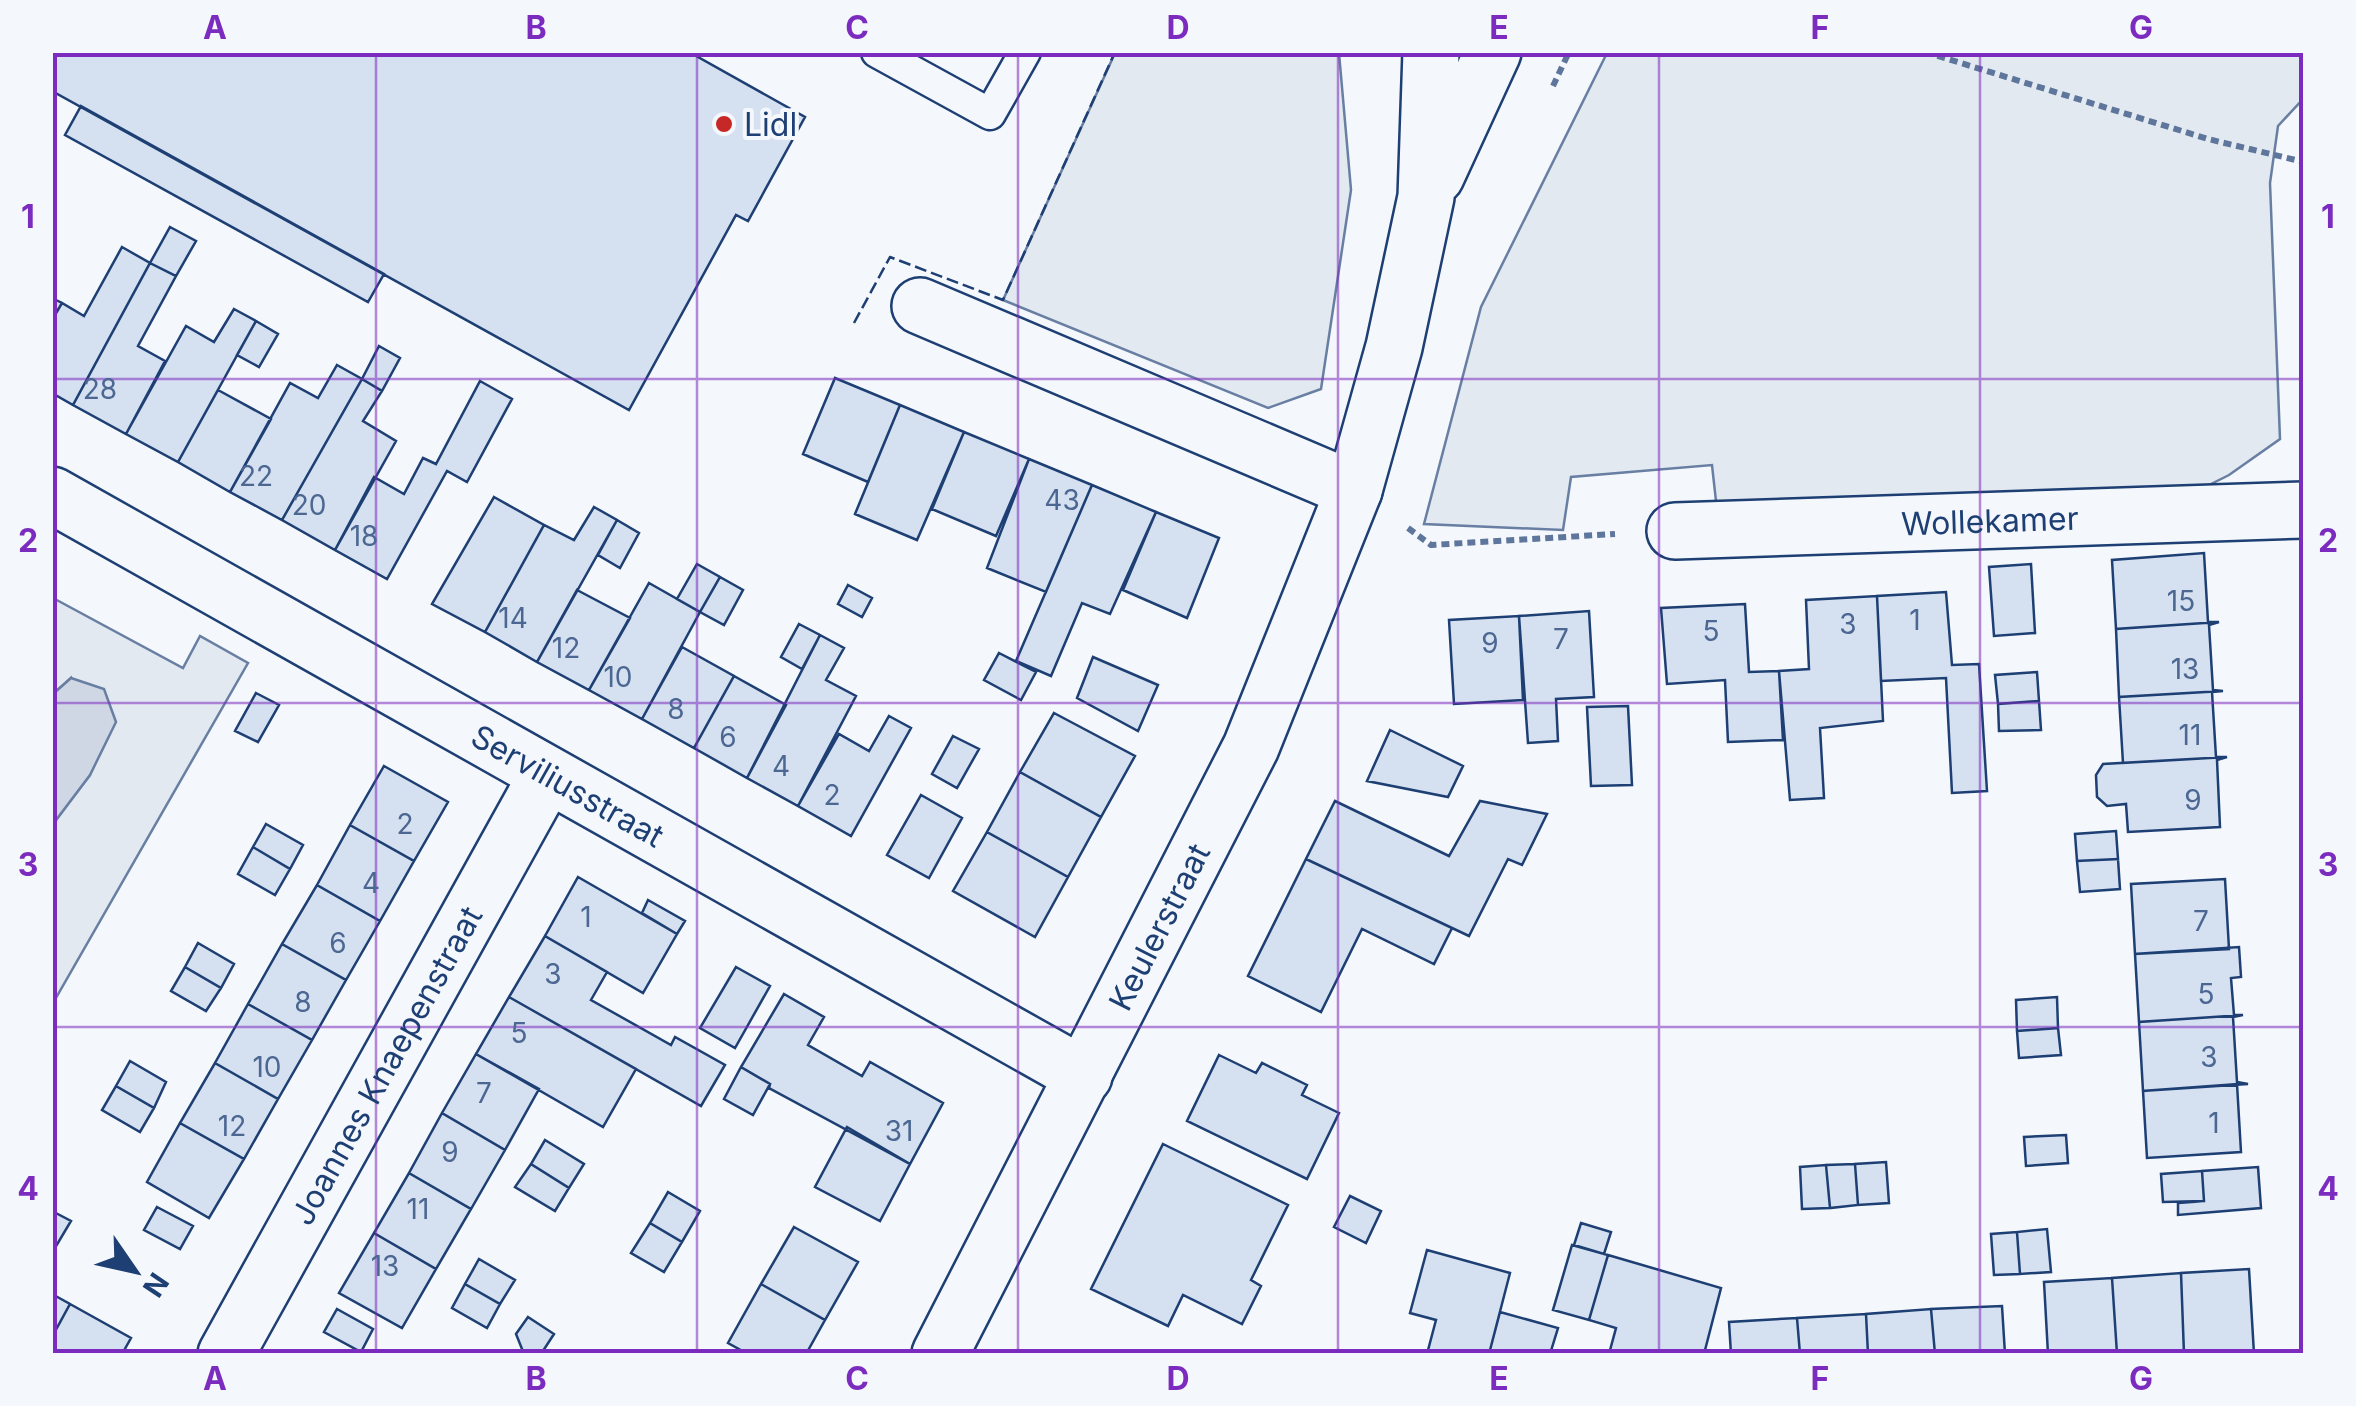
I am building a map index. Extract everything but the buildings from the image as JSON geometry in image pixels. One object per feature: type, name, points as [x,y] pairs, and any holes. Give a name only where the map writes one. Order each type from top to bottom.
[{"type":"street","name":"Keulerstraat","points":[[954,1349],[1084,1076],[1251,747],[1354,490],[1394,347],[1426,197],[1431,52]]},
{"type":"street","name":"Keulerstraat","points":[[1426,197],[1493,52]]},
{"type":"street","points":[[920,306],[1354,490]]},
{"type":"street","name":"Serviliusstraat","points":[[52,495],[546,777],[1084,1076]]},
{"type":"street","name":"Wollekamer","points":[[1675,531],[2304,510]]},
{"type":"street","name":"Joannes Knaepenstraat","points":[[226,1354],[546,777]]},
{"type":"lane","points":[[877,52],[990,114],[1025,52]]},
{"type":"path","points":[[1925,52],[2208,139],[2304,162]]},
{"type":"path","points":[[1354,490],[1431,544],[1675,531]]},
{"type":"shaded area","points":[[1115,53],[1339,53],[1351,190],[1321,389],[1268,408],[1003,300]]},
{"type":"shaded area","points":[[1607,53],[2303,53],[2303,99],[2278,126],[2270,183],[2280,439],[2229,475],[2187,496],[1717,510],[1712,465],[1571,477],[1563,530],[1424,524],[1481,307]]},
{"type":"shaded area","points":[[53,598],[183,668],[200,636],[248,663],[53,1003],[53,824],[90,775],[71,678],[53,694]]},
{"type":"shaded area","points":[[71,678],[104,689],[116,722],[90,775],[53,824],[53,694]]},
{"type":"fence","points":[[854,323],[890,257],[1003,300],[1115,52]]},
{"type":"place","name":"Lidl","points":[[724,124]]}]
